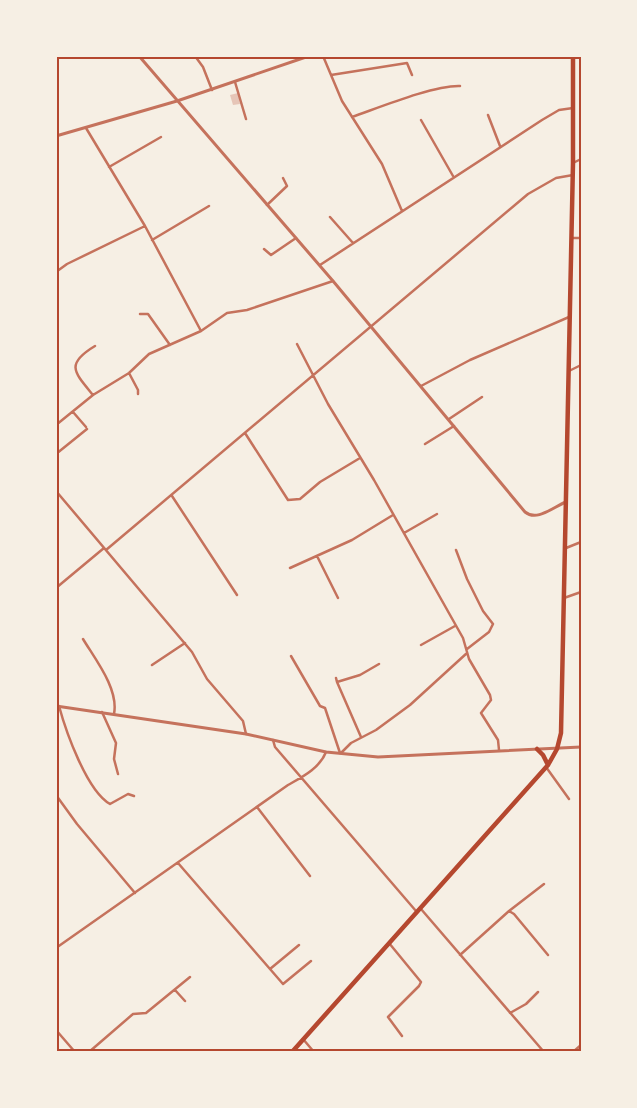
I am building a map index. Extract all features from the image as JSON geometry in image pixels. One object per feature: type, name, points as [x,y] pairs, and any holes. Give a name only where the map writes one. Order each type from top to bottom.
[{"type":"highway","points":[[292,1052],[388,942],[547,766],[557,749],[561,732],[572,238],[573,56]]},
{"type":"highway","points":[[537,749],[544,755],[547,766]]},
{"type":"street","points":[[139,56],[320,265],[530,516],[538,516],[566,502]]},
{"type":"street","points":[[195,56],[203,67],[212,90]]},
{"type":"street","points":[[56,136],[177,102],[309,56]]},
{"type":"street","points":[[324,56],[331,75],[352,117],[382,164],[402,211]]},
{"type":"street","points":[[331,75],[407,63],[412,75]]},
{"type":"street","points":[[235,82],[246,119]]},
{"type":"street","points":[[352,117],[442,88],[460,86]]},
{"type":"street","points":[[320,265],[453,176],[558,110],[573,108]]},
{"type":"street","points":[[488,115],[500,146]]},
{"type":"street","points":[[421,120],[453,176]]},
{"type":"street","points":[[86,128],[145,226],[201,331]]},
{"type":"street","points":[[110,167],[161,137]]},
{"type":"street","points":[[573,163],[581,160]]},
{"type":"street","points":[[56,588],[172,496],[528,194],[556,178],[572,175]]},
{"type":"street","points":[[267,205],[288,186],[283,178]]},
{"type":"street","points":[[152,240],[209,206]]},
{"type":"street","points":[[330,217],[353,243]]},
{"type":"street","points":[[56,272],[67,264],[145,226]]},
{"type":"street","points":[[264,249],[271,255],[296,238]]},
{"type":"street","points":[[572,238],[581,238]]},
{"type":"street","points":[[56,425],[93,395],[129,373],[149,354],[201,331],[232,311],[247,310],[333,281]]},
{"type":"street","points":[[140,314],[148,314],[170,345]]},
{"type":"street","points":[[421,386],[470,360],[570,317]]},
{"type":"street","points":[[297,344],[312,376],[404,533],[490,695],[491,700],[481,714],[499,741],[499,750]]},
{"type":"street","points":[[93,395],[74,370],[81,355],[94,346]]},
{"type":"street","points":[[569,371],[581,365]]},
{"type":"street","points":[[129,373],[138,390],[138,394]]},
{"type":"street","points":[[449,420],[482,397]]},
{"type":"street","points":[[56,454],[87,428],[73,412]]},
{"type":"street","points":[[424,444],[454,426]]},
{"type":"street","points":[[245,433],[288,500],[300,499],[320,482],[360,458]]},
{"type":"street","points":[[56,491],[185,643],[207,680],[230,703],[245,725],[246,732]]},
{"type":"street","points":[[172,496],[220,571],[238,595]]},
{"type":"street","points":[[404,533],[437,514]]},
{"type":"street","points":[[290,568],[352,540],[393,516]]},
{"type":"street","points":[[565,549],[581,542]]},
{"type":"street","points":[[456,550],[467,579],[483,611],[493,624],[489,632],[467,649]]},
{"type":"street","points":[[317,556],[338,598]]},
{"type":"street","points":[[564,598],[581,592]]},
{"type":"street","points":[[421,646],[455,626]]},
{"type":"street","points":[[83,639],[111,691],[115,704],[114,714]]},
{"type":"street","points":[[152,665],[185,643]]},
{"type":"street","points":[[340,753],[361,737],[410,706],[467,653]]},
{"type":"street","points":[[291,656],[320,706],[325,708],[340,753]]},
{"type":"street","points":[[361,737],[336,680],[360,675],[379,664]]},
{"type":"street","points":[[134,796],[128,794],[110,804],[102,798],[75,752],[58,706],[246,732],[326,752],[378,756],[581,747]]},
{"type":"street","points":[[102,712],[116,743],[114,758],[118,774]]},
{"type":"street","points":[[273,740],[275,748],[301,778],[460,955],[544,1052]]},
{"type":"street","points":[[56,948],[301,778],[323,761],[326,752]]},
{"type":"street","points":[[547,766],[570,799]]},
{"type":"street","points":[[56,795],[77,824],[135,893]]},
{"type":"street","points":[[257,807],[310,876]]},
{"type":"street","points":[[178,863],[283,984],[311,961]]},
{"type":"street","points":[[460,955],[544,884]]},
{"type":"street","points":[[509,912],[514,914],[548,955]]},
{"type":"street","points":[[388,942],[421,982],[388,1017],[402,1036]]},
{"type":"street","points":[[270,969],[299,945]]},
{"type":"street","points":[[89,1052],[133,1014],[146,1014],[190,977]]},
{"type":"street","points":[[175,990],[185,1001]]},
{"type":"street","points":[[510,1013],[526,1004],[538,992]]},
{"type":"street","points":[[56,1030],[75,1052]]},
{"type":"street","points":[[303,1039],[314,1052]]},
{"type":"street","points":[[573,1052],[581,1045]]},
{"type":"building","points":[[238,93],[240,104],[233,105],[230,95]]}]
